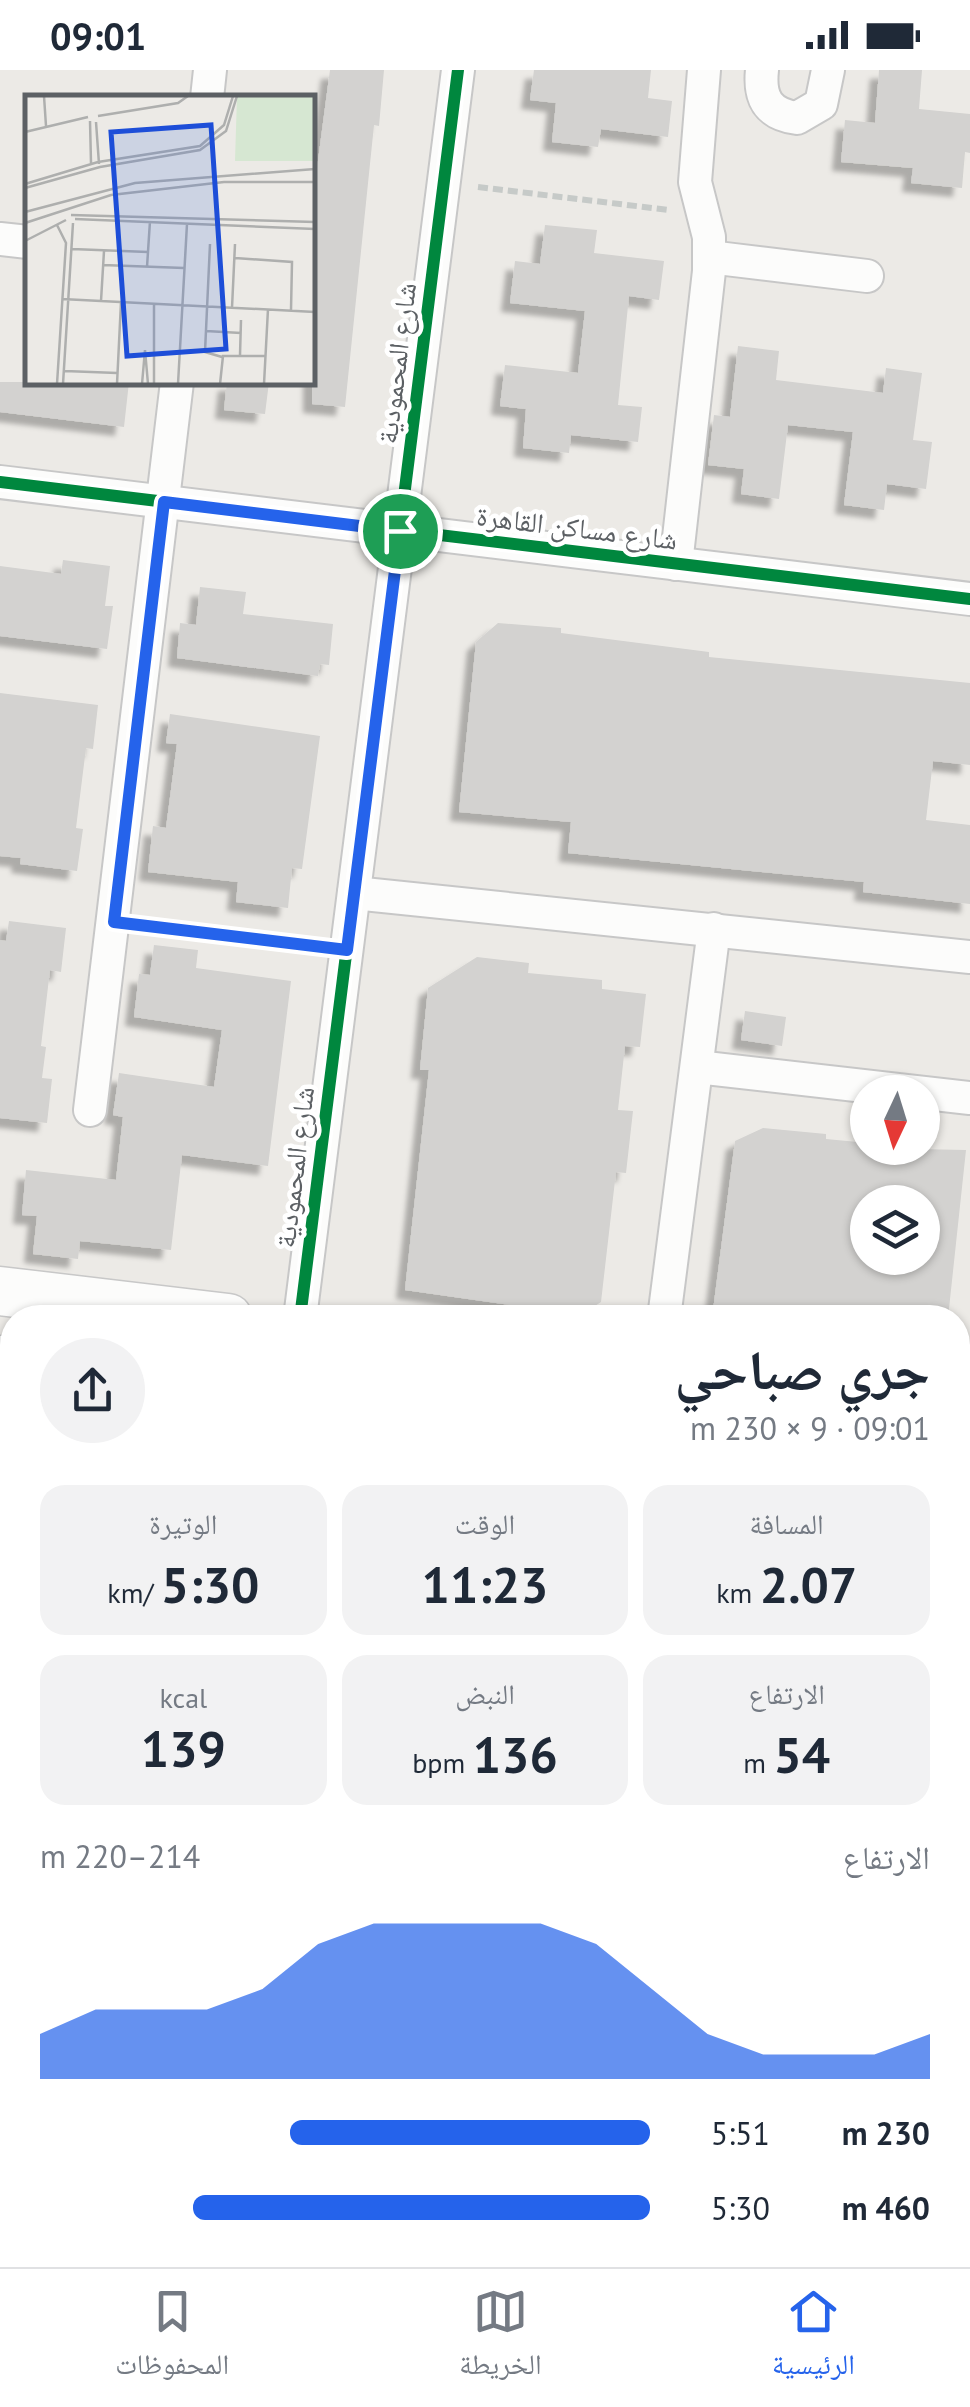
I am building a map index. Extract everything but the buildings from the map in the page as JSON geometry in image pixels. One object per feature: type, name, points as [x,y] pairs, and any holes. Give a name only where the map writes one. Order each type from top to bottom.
[{"type":"street","points":[[207,95],[210,70]]},
{"type":"street","name":"شارع المحمودية","points":[[302,1305],[458,70]]},
{"type":"street","points":[[676,564],[709,258],[709,237],[700,214],[696,182],[704,70]]},
{"type":"street","points":[[762,70],[764,99],[772,110],[798,118],[821,104],[828,70]]},
{"type":"street","points":[[0,239],[25,242]]},
{"type":"street","points":[[709,258],[867,276]]},
{"type":"street","points":[[90,1110],[177,385]]},
{"type":"street","name":"شارع مساكن القاهرة","points":[[0,482],[970,599]]},
{"type":"street","points":[[354,893],[970,956]]},
{"type":"street","points":[[666,1305],[714,929]]},
{"type":"street","points":[[697,1067],[970,1098]]},
{"type":"street","points":[[0,1291],[118,1305]]},
{"type":"path","points":[[444,183],[700,214]]},
{"type":"path","points":[[114,922],[347,950]]},
{"type":"cycle path","points":[[302,1305],[458,70]]},
{"type":"cycle path","points":[[0,482],[970,599]]},
{"type":"route","points":[[164,502],[400,531],[347,950],[114,922],[164,502]]}]
